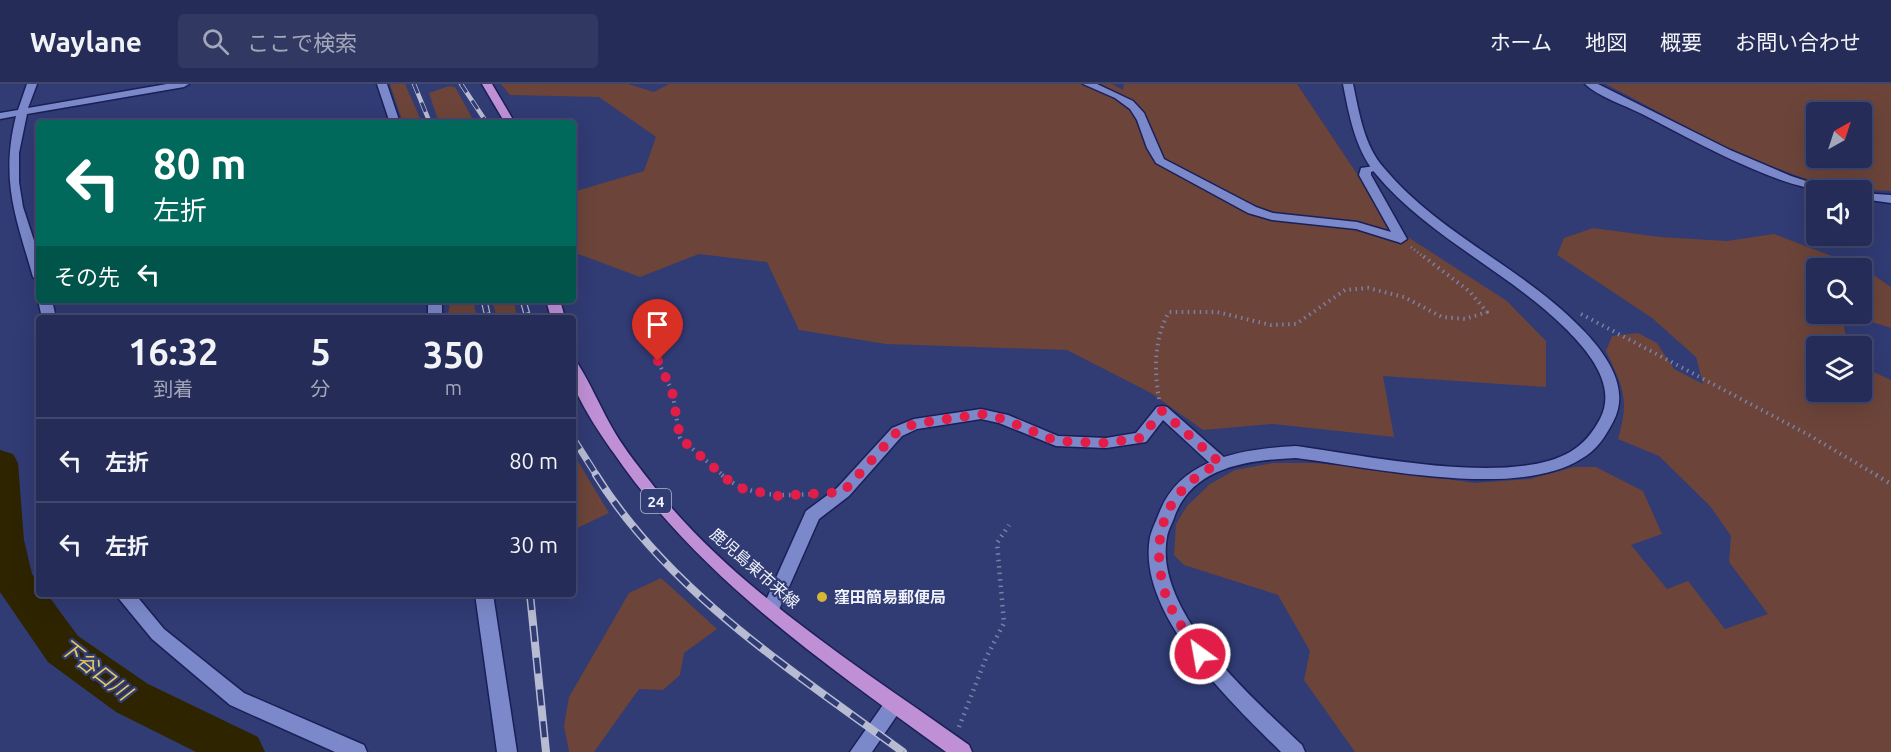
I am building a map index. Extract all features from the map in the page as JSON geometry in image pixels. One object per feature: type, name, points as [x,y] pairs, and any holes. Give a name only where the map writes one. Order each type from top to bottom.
[{"type":"main road","points":[[487,84],[508,120]]},
{"type":"main road","name":"鹿児島東市来線","points":[[576,373],[600,423],[665,512],[718,564],[771,609],[894,705],[957,748]]},
{"type":"street","points":[[32,84],[20,112],[13,141],[15,197],[36,265]]},
{"type":"street","points":[[0,116],[184,84]]},
{"type":"street","points":[[382,84],[394,120]]},
{"type":"street","points":[[1088,84],[1129,102],[1136,108],[1152,153],[1160,161],[1252,210],[1290,220],[1357,226],[1401,239]]},
{"type":"street","points":[[1295,752],[1200,654],[1175,614],[1163,586],[1158,544],[1165,515],[1193,478],[1220,463],[1255,455],[1296,452],[1479,475],[1535,469],[1579,453],[1593,442],[1606,423],[1612,407],[1611,384],[1593,350],[1558,314],[1430,218],[1377,167],[1361,135],[1348,84]]},
{"type":"street","points":[[1590,84],[1726,152],[1806,184]]},
{"type":"street","points":[[1377,167],[1365,170],[1365,176],[1401,239]]},
{"type":"street","points":[[1872,197],[1891,199]]},
{"type":"street","points":[[771,609],[812,515],[843,492],[897,432],[914,424],[981,414],[1003,419],[1056,441],[1106,443],[1141,438],[1162,411],[1220,463]]},
{"type":"street","points":[[127,597],[158,634],[237,699],[357,752]]},
{"type":"street","points":[[483,597],[507,752]]},
{"type":"street","points":[[860,752],[894,705]]},
{"type":"path","points":[[1162,411],[1156,387],[1158,341],[1161,322],[1169,312],[1217,312],[1271,324],[1296,324],[1345,290],[1368,288],[1404,297],[1442,317],[1465,319],[1486,312],[1470,291],[1401,239]]},
{"type":"path","points":[[1572,309],[1807,435],[1891,484]]},
{"type":"path","points":[[651,346],[672,391],[680,438],[736,487],[777,496],[843,492]]},
{"type":"path","points":[[957,748],[986,658],[1004,623],[997,543],[1009,525]]},
{"type":"shaded area","points":[[390,84],[405,84],[421,120],[402,120]]},
{"type":"shaded area","points":[[501,84],[628,84],[654,92],[669,84],[1112,84],[1123,90],[1124,84],[1297,84],[1359,177],[1403,234],[1507,301],[1546,341],[1546,387],[1383,376],[1394,437],[1273,424],[1203,430],[1151,393],[1067,350],[886,344],[799,330],[767,262],[699,254],[640,277],[576,253],[576,191],[644,171],[656,137],[599,97],[510,95]]},
{"type":"shaded area","points":[[1606,84],[1891,84],[1891,191],[1872,190],[1872,180],[1808,180],[1730,150]]},
{"type":"shaded area","points":[[449,86],[455,87],[473,120],[438,120],[429,93]]},
{"type":"shaded area","points":[[1593,228],[1660,237],[1727,241],[1774,234],[1837,258],[1806,258],[1806,324],[1844,324],[1847,336],[1806,336],[1806,402],[1872,402],[1872,371],[1891,380],[1891,752],[1355,752],[1304,680],[1310,651],[1278,595],[1184,565],[1174,555],[1176,524],[1187,506],[1210,484],[1235,470],[1273,463],[1315,463],[1475,483],[1530,479],[1574,467],[1596,467],[1643,491],[1662,534],[1631,545],[1667,589],[1688,581],[1725,629],[1768,614],[1729,562],[1731,536],[1710,506],[1659,456],[1618,439],[1624,403],[1617,375],[1606,351],[1612,336],[1638,333],[1657,343],[1674,369],[1703,384],[1696,357],[1652,318],[1557,255],[1564,238]]},
{"type":"shaded area","points":[[1872,274],[1891,287],[1891,328],[1872,322]]},
{"type":"shaded area","points":[[450,303],[474,303],[476,315],[448,315]]},
{"type":"shaded area","points":[[493,303],[514,303],[516,315],[496,315]]},
{"type":"shaded area","points":[[576,458],[609,513],[576,529]]},
{"type":"shaded area","points":[[661,578],[717,629],[684,653],[680,675],[663,690],[639,689],[594,752],[569,752],[564,726],[569,697],[629,593]]},
{"type":"waterway","name":"下谷口川","points":[[0,463],[5,540],[13,579],[63,649],[132,698],[242,752]]},
{"type":"railway","points":[[414,84],[429,120]]},
{"type":"railway","points":[[461,84],[485,120]]},
{"type":"railway","points":[[485,303],[487,315]]},
{"type":"railway","points":[[524,303],[527,315]]},
{"type":"railway","points":[[576,443],[597,476]]},
{"type":"railway","points":[[596,475],[626,517],[659,556],[696,593],[777,660],[903,752]]},
{"type":"railway","points":[[530,597],[546,752]]},
{"type":"place","name":"窪田簡易郵便局","points":[[822,597]]},
{"type":"route","points":[[658,361],[672,391],[680,438],[736,487],[777,496],[843,492],[897,432],[914,424],[981,414],[1003,419],[1056,441],[1106,443],[1141,438],[1162,411],[1220,463],[1193,478],[1183,489],[1165,515],[1158,544],[1163,586],[1175,614],[1200,654]]}]
